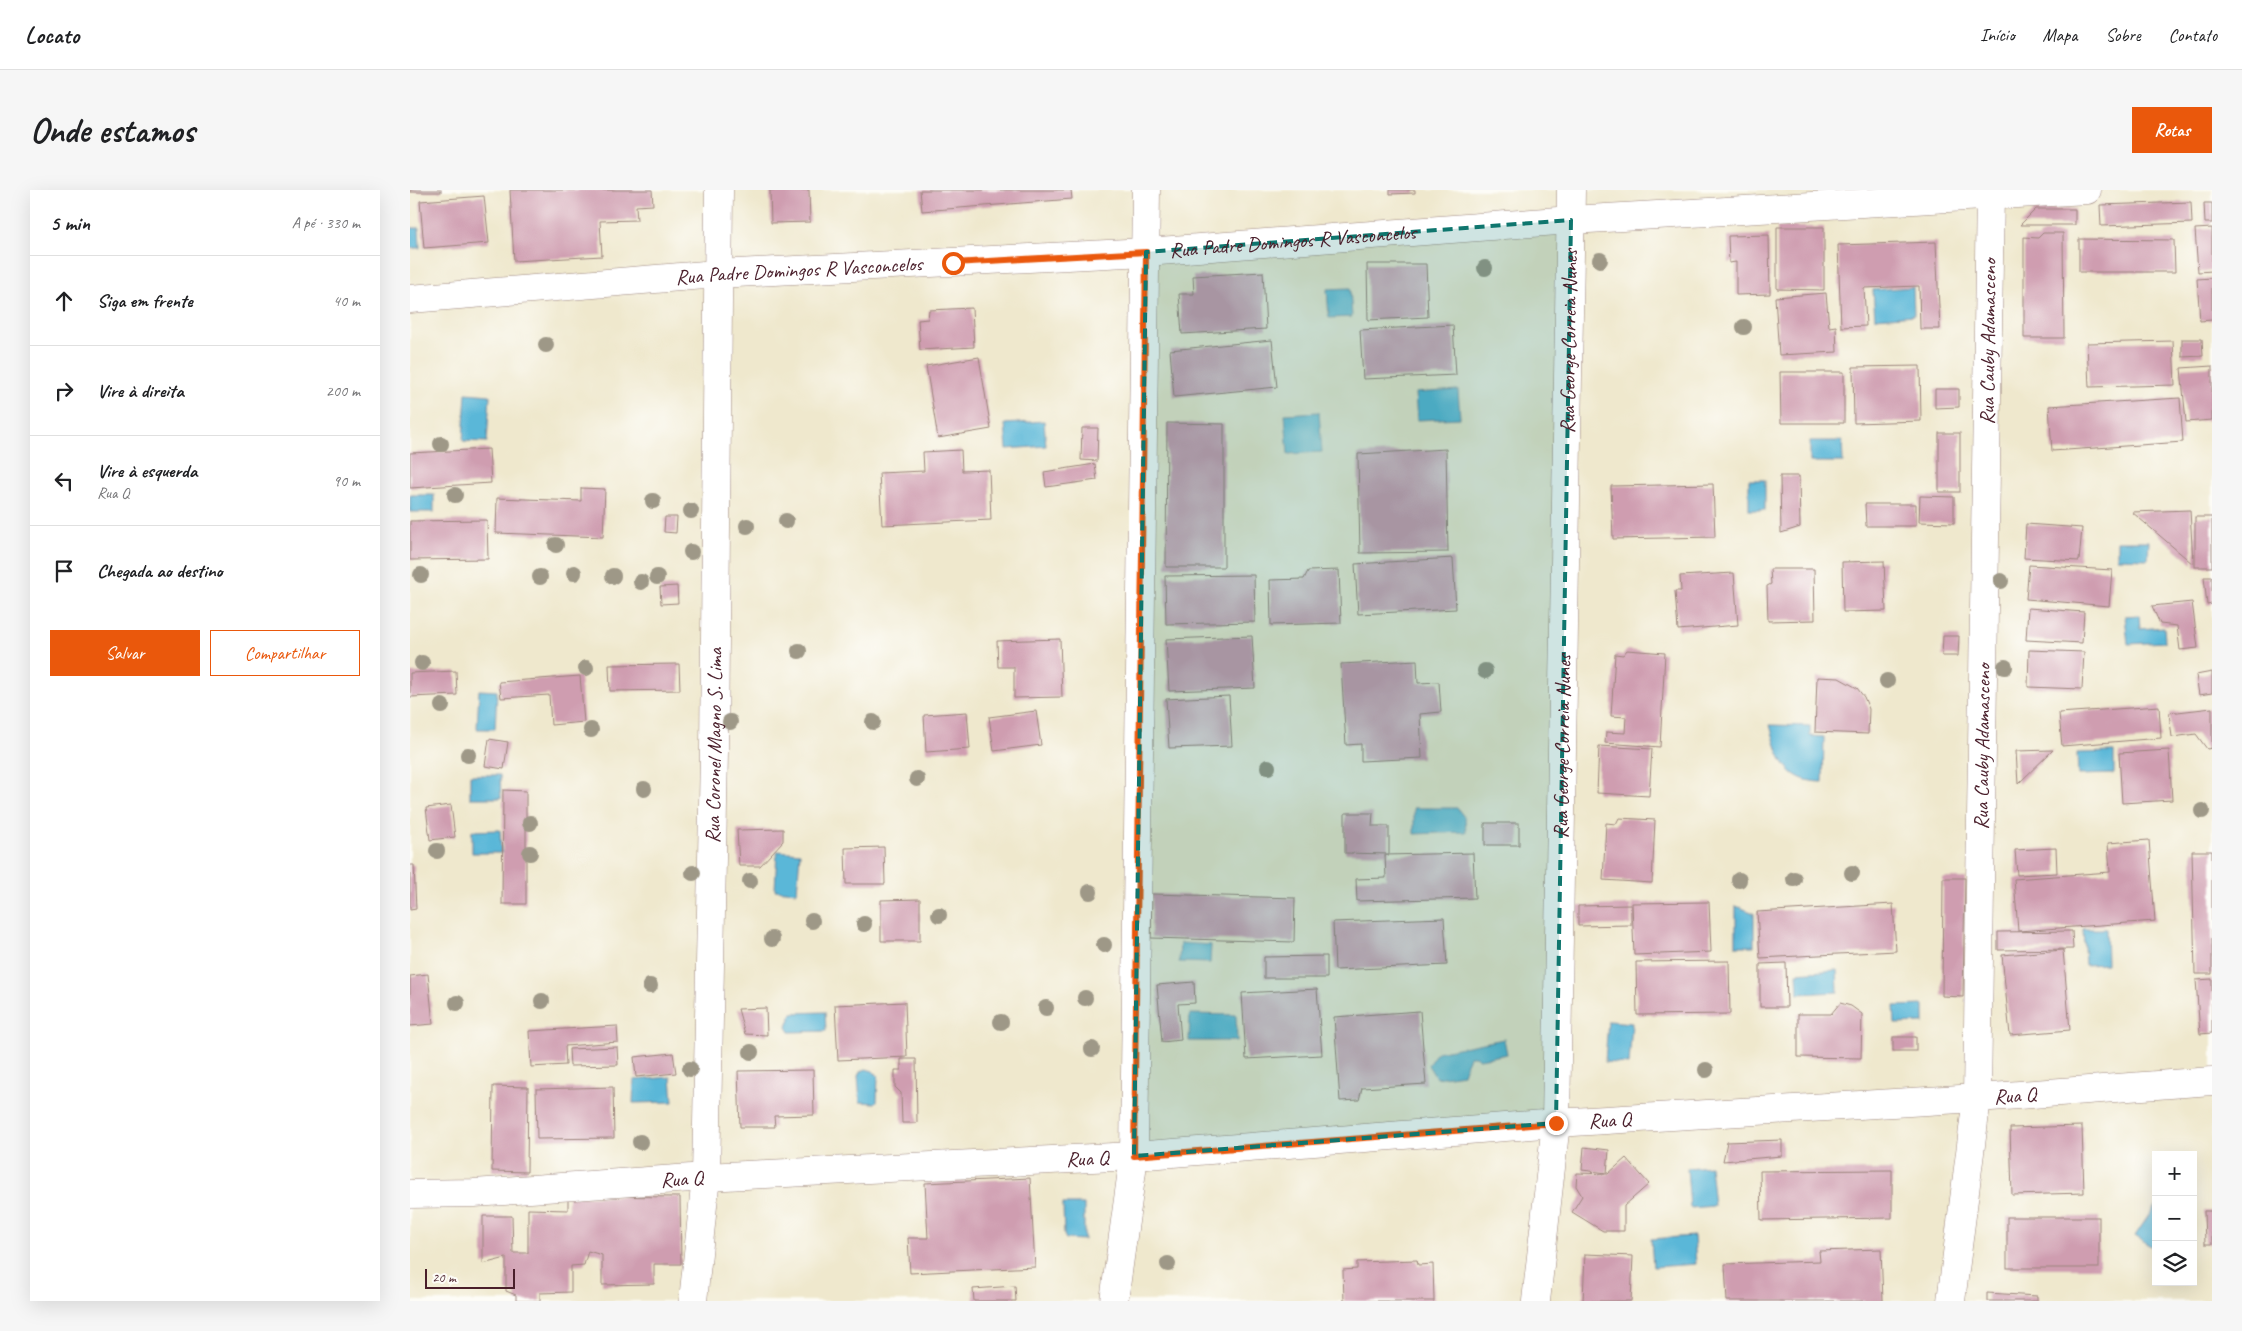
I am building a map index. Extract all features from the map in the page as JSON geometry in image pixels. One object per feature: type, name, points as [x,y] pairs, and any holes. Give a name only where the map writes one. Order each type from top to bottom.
[{"type":"street","name":"Rua Coronel Magno S. Lima","points":[[693,1301],[706,1177],[714,732],[719,190]]},
{"type":"street","points":[[1114,1301],[1134,1156],[1146,190]]},
{"type":"street","name":"Rua George Correia Nunes","points":[[1536,1301],[1556,1123],[1571,190]]},
{"type":"street","name":"Rua Padre Domingos R Vasconcelos","points":[[410,299],[718,274],[1146,252],[1570,220],[1990,193],[2087,190]]},
{"type":"street","name":"Rua Cauby Adamasceno","points":[[1951,1301],[1977,1098],[1990,193]]},
{"type":"street","name":"Rua Q","points":[[410,1194],[474,1193],[706,1177],[1134,1156],[1556,1123],[1977,1098],[2212,1081]]},
{"type":"highlighted area","points":[[1571,220],[1556,1123],[1134,1156],[1146,252]]},
{"type":"water","points":[[410,228],[419,228],[420,248],[410,248]]},
{"type":"water","points":[[1913,287],[1914,315],[1875,318],[1873,290]]},
{"type":"water","points":[[1350,288],[1352,317],[1329,318],[1327,289]]},
{"type":"water","points":[[1458,390],[1460,418],[1417,420],[1415,393]]},
{"type":"water","points":[[466,393],[490,395],[487,442],[463,441]]},
{"type":"water","points":[[1319,412],[1322,452],[1288,454],[1285,414]]},
{"type":"water","points":[[1044,421],[1046,446],[1007,449],[1005,424]]},
{"type":"water","points":[[1810,441],[1842,441],[1843,462],[1810,462]]},
{"type":"water","points":[[1749,480],[1765,480],[1765,510],[1749,510]]},
{"type":"water","points":[[410,495],[434,495],[434,512],[410,512]]},
{"type":"water","points":[[2117,541],[2149,541],[2148,559],[2117,558]]},
{"type":"water","points":[[2139,615],[2140,629],[2164,627],[2165,642],[2128,644],[2125,616]]},
{"type":"water","points":[[479,690],[497,691],[495,729],[477,729]]},
{"type":"water","points":[[1770,725],[1810,726],[1810,736],[1824,737],[1823,782],[1810,781],[1791,772],[1780,757]]},
{"type":"water","points":[[2114,752],[2114,774],[2078,775],[2077,753]]},
{"type":"water","points":[[470,775],[500,775],[501,798],[470,798]]},
{"type":"water","points":[[1414,808],[1457,808],[1465,818],[1466,832],[1414,834]]},
{"type":"water","points":[[500,830],[501,853],[472,853],[472,831]]},
{"type":"water","points":[[777,851],[800,853],[797,892],[775,890]]},
{"type":"water","points":[[1736,906],[1754,913],[1754,946],[1736,946]]},
{"type":"water","points":[[2083,929],[2106,929],[2107,964],[2085,965]]},
{"type":"water","points":[[1180,943],[1211,945],[1210,963],[1179,962]]},
{"type":"water","points":[[1837,970],[1838,992],[1798,994],[1797,973]]},
{"type":"water","points":[[1924,1005],[1924,1023],[1895,1024],[1894,1006]]},
{"type":"water","points":[[825,1012],[826,1031],[790,1032],[787,1027],[792,1013]]},
{"type":"water","points":[[1190,1014],[1236,1015],[1237,1041],[1189,1041]]},
{"type":"water","points":[[1608,1021],[1632,1023],[1629,1064],[1605,1062]]},
{"type":"water","points":[[1504,1039],[1507,1054],[1480,1059],[1475,1056],[1469,1056],[1463,1074],[1436,1078],[1428,1065],[1437,1052]]},
{"type":"water","points":[[866,1069],[873,1071],[878,1076],[877,1101],[875,1103],[860,1102],[858,1076],[860,1072]]},
{"type":"water","points":[[671,1077],[673,1102],[633,1103],[634,1080]]},
{"type":"water","points":[[1710,1166],[1714,1206],[1690,1208],[1687,1168]]},
{"type":"water","points":[[1063,1204],[1084,1204],[1084,1240],[1066,1239],[1064,1235]]},
{"type":"water","points":[[2152,1210],[2152,1247],[2135,1236]]},
{"type":"water","points":[[1694,1236],[1696,1264],[1653,1267],[1651,1239]]},
{"type":"building","points":[[410,190],[441,190],[441,192],[410,192]]},
{"type":"building","points":[[510,190],[652,190],[653,205],[636,206],[637,220],[600,221],[602,256],[514,261]]},
{"type":"building","points":[[770,190],[809,190],[810,222],[771,223]]},
{"type":"building","points":[[920,190],[1071,190],[1072,199],[922,211]]},
{"type":"building","points":[[1390,190],[1415,190],[1415,193],[1390,194]]},
{"type":"building","points":[[484,196],[489,243],[424,248],[420,201]]},
{"type":"building","points":[[2191,202],[2192,223],[2101,226],[2100,205]]},
{"type":"building","points":[[2204,203],[2212,203],[2212,223],[2205,223]]},
{"type":"building","points":[[2036,209],[2075,209],[2075,225],[2020,225]]},
{"type":"building","points":[[1777,227],[1824,227],[1824,290],[1777,289]]},
{"type":"building","points":[[2212,228],[2212,271],[2198,272],[2195,229]]},
{"type":"building","points":[[2043,233],[2063,233],[2064,338],[2024,338],[2024,237],[2038,238]]},
{"type":"building","points":[[1769,235],[1770,294],[1736,295],[1736,262],[1729,263],[1728,236]]},
{"type":"building","points":[[2079,239],[2174,240],[2175,272],[2079,272]]},
{"type":"building","points":[[1936,242],[1940,329],[1920,329],[1919,286],[1864,288],[1866,326],[1841,327],[1838,245]]},
{"type":"building","points":[[1367,264],[1426,264],[1428,317],[1368,320]]},
{"type":"building","points":[[1263,272],[1266,329],[1182,334],[1179,294],[1194,294],[1193,276]]},
{"type":"building","points":[[2212,278],[2212,320],[2200,321],[2197,279]]},
{"type":"building","points":[[1826,293],[1829,327],[1836,326],[1837,352],[1779,355],[1775,297]]},
{"type":"building","points":[[972,308],[974,347],[920,350],[918,320],[928,319],[929,310]]},
{"type":"building","points":[[1453,325],[1456,375],[1363,379],[1360,330]]},
{"type":"building","points":[[2182,339],[2202,339],[2203,356],[2182,357]]},
{"type":"building","points":[[1272,340],[1277,387],[1174,397],[1170,350]]},
{"type":"building","points":[[2173,341],[2175,385],[2089,387],[2087,343]]},
{"type":"building","points":[[979,357],[991,429],[938,438],[926,366]]},
{"type":"building","points":[[1920,366],[1921,421],[1854,423],[1853,367]]},
{"type":"building","points":[[2212,366],[2212,420],[2186,422],[2181,368]]},
{"type":"building","points":[[1780,372],[1844,372],[1844,423],[1781,423]]},
{"type":"building","points":[[1935,389],[1959,389],[1959,407],[1935,408]]},
{"type":"building","points":[[2180,398],[2183,442],[2052,451],[2049,406]]},
{"type":"building","points":[[1167,423],[1224,424],[1224,567],[1166,567]]},
{"type":"building","points":[[1082,428],[1098,428],[1097,461],[1081,460]]},
{"type":"building","points":[[1939,433],[1960,433],[1960,492],[1939,492]]},
{"type":"building","points":[[489,449],[491,483],[410,488],[410,453]]},
{"type":"building","points":[[1446,449],[1448,552],[1360,553],[1358,454]]},
{"type":"building","points":[[961,450],[962,471],[989,470],[991,520],[882,525],[879,473],[924,471],[923,452]]},
{"type":"building","points":[[1095,464],[1097,480],[1046,487],[1044,472]]},
{"type":"building","points":[[1780,476],[1799,476],[1800,527],[1781,533]]},
{"type":"building","points":[[1713,484],[1715,537],[1613,539],[1611,486]]},
{"type":"building","points":[[581,488],[605,489],[603,537],[496,533],[497,498],[581,501]]},
{"type":"building","points":[[1920,496],[1954,497],[1954,523],[1919,522]]},
{"type":"building","points":[[1865,504],[1916,504],[1916,526],[1866,526]]},
{"type":"building","points":[[2190,510],[2193,564],[2132,512]]},
{"type":"building","points":[[665,517],[677,517],[676,533],[664,532]]},
{"type":"building","points":[[2195,517],[2212,517],[2212,567],[2195,567]]},
{"type":"building","points":[[487,520],[488,559],[410,560],[410,521]]},
{"type":"building","points":[[2026,524],[2082,528],[2079,561],[2024,558]]},
{"type":"building","points":[[1453,558],[1456,609],[1358,614],[1355,564]]},
{"type":"building","points":[[1884,561],[1886,611],[1843,612],[1842,562]]},
{"type":"building","points":[[2029,565],[2112,570],[2109,606],[2026,599]]},
{"type":"building","points":[[1770,569],[1814,569],[1815,620],[1768,621],[1767,586],[1771,584]]},
{"type":"building","points":[[1339,570],[1341,623],[1271,625],[1270,580],[1304,579],[1308,571]]},
{"type":"building","points":[[1734,573],[1738,625],[1678,630],[1675,591],[1681,591],[1680,576]]},
{"type":"building","points":[[1254,575],[1255,622],[1166,624],[1165,576]]},
{"type":"building","points":[[2204,577],[2212,577],[2212,604],[2207,605]]},
{"type":"building","points":[[677,586],[678,603],[661,604],[660,587]]},
{"type":"building","points":[[2192,602],[2198,648],[2180,650],[2177,626],[2160,624],[2152,606]]},
{"type":"building","points":[[2028,608],[2084,612],[2082,643],[2026,640]]},
{"type":"building","points":[[1252,636],[1255,688],[1169,691],[1166,639]]},
{"type":"building","points":[[1943,636],[1959,636],[1958,656],[1942,656]]},
{"type":"building","points":[[1060,639],[1062,697],[1014,698],[1014,667],[998,667],[997,641]]},
{"type":"building","points":[[1627,650],[1665,653],[1660,747],[1605,743],[1606,732],[1625,733],[1626,717],[1611,716],[1615,654],[1623,655]]},
{"type":"building","points":[[2029,650],[2084,652],[2082,689],[2028,687]]},
{"type":"building","points":[[1417,660],[1418,683],[1439,682],[1441,712],[1420,714],[1422,758],[1361,761],[1361,744],[1346,745],[1341,664]]},
{"type":"building","points":[[679,664],[680,690],[610,691],[609,665]]},
{"type":"building","points":[[456,671],[457,695],[410,697],[410,673]]},
{"type":"building","points":[[2212,672],[2212,693],[2199,695],[2196,675]]},
{"type":"building","points":[[580,676],[584,722],[551,725],[549,695],[501,698],[499,682]]},
{"type":"building","points":[[1817,677],[1839,678],[1857,688],[1864,697],[1869,709],[1868,734],[1815,732]]},
{"type":"building","points":[[1229,696],[1232,746],[1169,748],[1166,699]]},
{"type":"building","points":[[2159,706],[2161,738],[2062,746],[2059,713]]},
{"type":"building","points":[[2212,708],[2212,748],[2207,749],[2196,734],[2172,737],[2169,713]]},
{"type":"building","points":[[1036,711],[1041,745],[994,751],[989,717]]},
{"type":"building","points":[[967,712],[970,749],[926,752],[924,715]]},
{"type":"building","points":[[489,739],[508,742],[504,769],[485,766]]},
{"type":"building","points":[[1599,746],[1652,749],[1649,796],[1597,793]]},
{"type":"building","points":[[2053,750],[2018,784],[2016,751]]},
{"type":"building","points":[[2169,750],[2172,800],[2122,803],[2119,753]]},
{"type":"building","points":[[503,790],[526,791],[526,904],[502,904]]},
{"type":"building","points":[[451,805],[455,837],[430,840],[426,808]]},
{"type":"building","points":[[1345,813],[1373,813],[1372,826],[1389,826],[1389,854],[1345,853]]},
{"type":"building","points":[[1619,818],[1655,820],[1652,883],[1603,880],[1606,823],[1616,824]]},
{"type":"building","points":[[1485,823],[1519,823],[1519,845],[1485,845]]},
{"type":"building","points":[[783,829],[783,841],[760,866],[739,866],[737,830]]},
{"type":"building","points":[[2149,840],[2155,921],[2018,931],[2014,879],[2110,872],[2108,843]]},
{"type":"building","points":[[884,847],[885,884],[846,884],[845,848]]},
{"type":"building","points":[[2056,848],[2057,873],[2017,875],[2015,850]]},
{"type":"building","points":[[2192,851],[2212,851],[2212,974],[2195,974]]},
{"type":"building","points":[[1473,853],[1475,898],[1357,901],[1356,879],[1386,878],[1385,855]]},
{"type":"building","points":[[410,865],[414,865],[416,909],[410,910]]},
{"type":"building","points":[[1943,878],[1965,878],[1963,997],[1942,996]]},
{"type":"building","points":[[1152,894],[1295,898],[1294,942],[1151,938]]},
{"type":"building","points":[[920,899],[920,941],[881,941],[881,900]]},
{"type":"building","points":[[1709,902],[1711,952],[1634,955],[1632,903]]},
{"type":"building","points":[[1893,904],[1896,951],[1760,958],[1757,912]]},
{"type":"building","points":[[1631,905],[1631,925],[1578,926],[1578,906]]},
{"type":"building","points":[[1444,918],[1447,965],[1335,970],[1333,922]]},
{"type":"building","points":[[2072,931],[2073,949],[1998,950],[1998,932]]},
{"type":"building","points":[[2063,950],[2070,1030],[2010,1035],[2002,955]]},
{"type":"building","points":[[1327,956],[1327,978],[1264,978],[1264,957]]},
{"type":"building","points":[[1729,961],[1730,1014],[1637,1015],[1636,962]]},
{"type":"building","points":[[1786,963],[1787,1007],[1760,1007],[1760,964]]},
{"type":"building","points":[[428,974],[433,1024],[410,1026],[410,976]]},
{"type":"building","points":[[2212,979],[2212,1033],[2200,1034],[2196,980]]},
{"type":"building","points":[[1194,982],[1195,1003],[1178,1004],[1181,1040],[1162,1042],[1157,985]]},
{"type":"building","points":[[1317,989],[1322,1055],[1246,1059],[1242,993]]},
{"type":"building","points":[[905,1002],[907,1057],[838,1060],[835,1005]]},
{"type":"building","points":[[1840,1003],[1851,1006],[1862,1014],[1861,1058],[1798,1057],[1798,1014],[1831,1014]]},
{"type":"building","points":[[766,1008],[767,1035],[745,1034],[738,1009]]},
{"type":"building","points":[[1420,1011],[1426,1084],[1362,1088],[1359,1100],[1340,1101],[1334,1017]]},
{"type":"building","points":[[617,1026],[618,1042],[565,1046],[566,1065],[531,1067],[529,1031]]},
{"type":"building","points":[[1893,1037],[1916,1037],[1916,1051],[1893,1051]]},
{"type":"building","points":[[617,1047],[618,1065],[570,1066],[569,1049]]},
{"type":"building","points":[[673,1053],[676,1073],[636,1077],[634,1057]]},
{"type":"building","points":[[901,1059],[916,1059],[917,1123],[902,1123],[901,1093],[895,1087],[895,1070],[901,1070]]},
{"type":"building","points":[[813,1070],[814,1115],[774,1116],[775,1127],[740,1127],[738,1071]]},
{"type":"building","points":[[493,1086],[528,1087],[527,1172],[492,1171]]},
{"type":"building","points":[[613,1087],[614,1138],[537,1139],[536,1089]]},
{"type":"building","points":[[2082,1126],[2084,1193],[2012,1195],[2010,1128]]},
{"type":"building","points":[[1782,1140],[1782,1156],[1723,1161],[1727,1142]]},
{"type":"building","points":[[1584,1147],[1609,1150],[1607,1173],[1582,1170]]},
{"type":"building","points":[[1626,1158],[1649,1184],[1624,1206],[1624,1231],[1603,1231],[1572,1212],[1582,1196],[1576,1186],[1577,1173],[1608,1174]]},
{"type":"building","points":[[1892,1170],[1892,1218],[1761,1220],[1760,1171]]},
{"type":"building","points":[[1030,1178],[1035,1267],[910,1273],[908,1238],[928,1238],[925,1183]]},
{"type":"building","points":[[568,1196],[680,1197],[681,1264],[654,1264],[654,1284],[602,1285],[602,1255],[588,1251],[584,1265],[571,1266],[571,1292],[540,1293],[540,1301],[516,1301],[516,1295],[506,1291],[506,1258],[483,1264],[483,1216],[512,1216],[513,1253],[528,1253],[528,1209],[568,1210]]},
{"type":"building","points":[[2204,1211],[2212,1211],[2212,1244],[2205,1244]]},
{"type":"building","points":[[2007,1217],[2099,1217],[2099,1268],[2007,1268]]},
{"type":"building","points":[[1881,1249],[1883,1301],[1727,1301],[1725,1264],[1820,1261],[1819,1251]]},
{"type":"building","points":[[1585,1254],[1633,1256],[1631,1301],[1583,1301]]},
{"type":"building","points":[[1417,1260],[1418,1265],[1433,1264],[1434,1301],[1344,1301],[1343,1270],[1357,1269],[1357,1262]]},
{"type":"building","points":[[1015,1286],[1016,1301],[974,1301],[973,1289]]},
{"type":"building","points":[[1987,1293],[2037,1296],[2037,1301],[1987,1301]]},
{"type":"route","points":[[953,263],[1146,252],[1134,1156],[1556,1123]]}]
